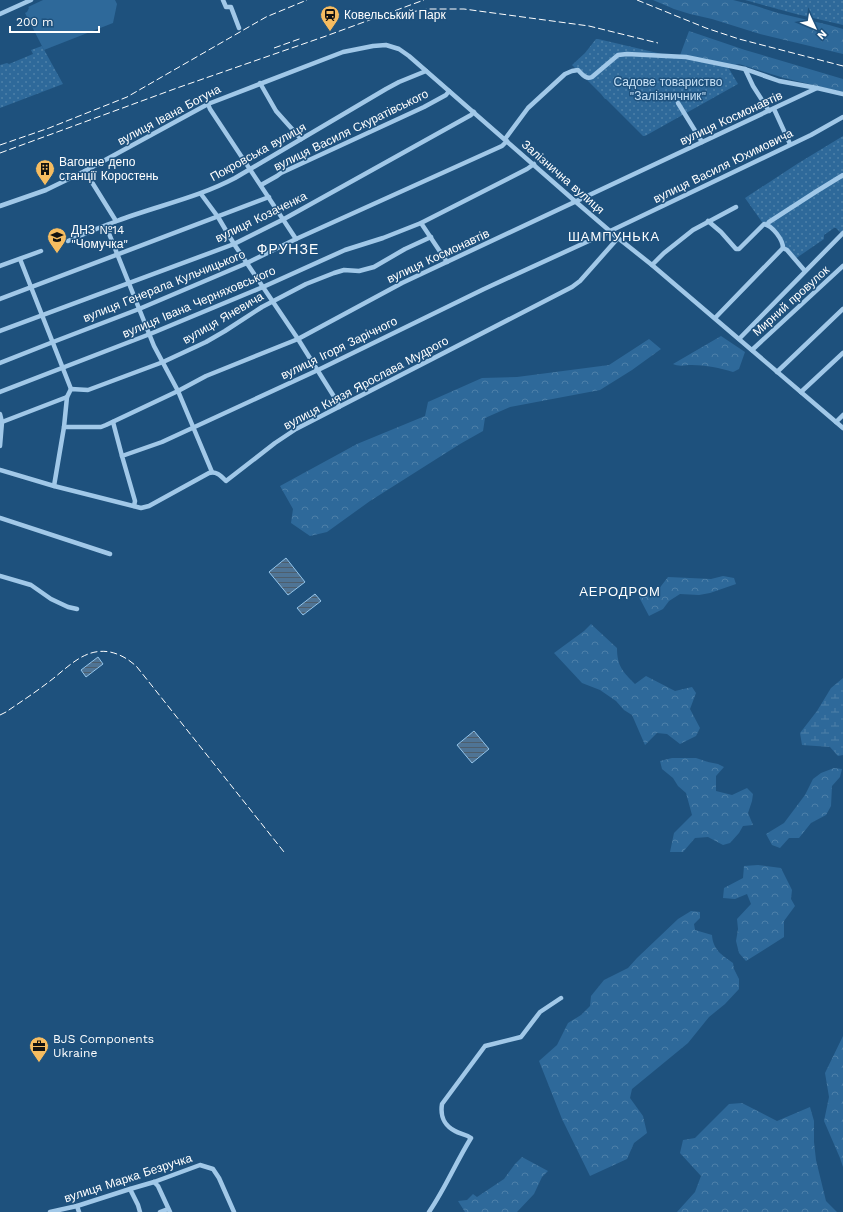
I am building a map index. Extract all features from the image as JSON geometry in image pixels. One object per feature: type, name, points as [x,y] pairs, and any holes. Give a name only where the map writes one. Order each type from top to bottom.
[{"type":"street","points":[[0,14],[31,0]]},
{"type":"street","points":[[223,0],[226,7],[230,8],[239,28]]},
{"type":"street","name":"вулиця Івана Богуна","points":[[0,206],[46,190],[85,171],[208,104],[260,83],[343,52],[386,45],[399,49]]},
{"type":"street","name":"Залізнична вулиця","points":[[399,49],[474,112],[618,238],[652,265],[843,428]]},
{"type":"street","points":[[506,140],[528,108],[566,74],[572,70],[578,70],[586,78],[592,77],[618,55],[627,54],[686,57],[745,69],[778,81],[843,94]]},
{"type":"street","points":[[745,69],[753,86],[771,110],[790,144]]},
{"type":"street","name":"Покровська вулиця","points":[[68,241],[116,221],[219,187],[386,89],[426,71]]},
{"type":"street","points":[[260,83],[276,111],[302,139]]},
{"type":"street","name":"вулиця Космонавтів","points":[[64,427],[101,427],[219,371],[298,339],[397,286],[817,88]]},
{"type":"street","name":"вулиця Василя Скуратівського","points":[[261,185],[280,173],[424,107],[446,95],[449,91]]},
{"type":"street","points":[[678,103],[702,142]]},
{"type":"street","points":[[208,104],[296,239]]},
{"type":"street","name":"вулиця Козаченка","points":[[0,331],[42,314],[234,244],[284,219],[474,112]]},
{"type":"street","name":"вулиця Василя Юхимовича","points":[[610,231],[811,135],[843,117]]},
{"type":"street","name":"вулиця Генерала Кульчицького","points":[[0,363],[140,309],[247,263],[296,239],[502,146],[506,140]]},
{"type":"street","name":"вулиця Івана Черняховського","points":[[0,392],[150,334],[263,287],[345,250],[384,238],[421,223],[534,164]]},
{"type":"street","points":[[85,171],[116,221]]},
{"type":"street","points":[[708,221],[721,232],[736,249],[739,249],[764,224],[767,224],[843,175]]},
{"type":"street","points":[[201,194],[218,217],[234,244],[298,339],[339,407]]},
{"type":"street","points":[[0,299],[269,198]]},
{"type":"street","points":[[652,265],[664,253],[693,230],[736,207]]},
{"type":"street","points":[[421,223],[447,262]]},
{"type":"street","points":[[767,224],[781,240],[784,248],[805,271]]},
{"type":"street","points":[[0,470],[54,486],[142,508],[149,506],[212,472],[178,391],[154,346],[106,226]]},
{"type":"street","name":"вулиця Ігоря Зарічного","points":[[122,456],[162,442],[318,370],[484,289],[610,231]]},
{"type":"street","points":[[739,339],[843,233]]},
{"type":"street","name":"вулиця Яневича","points":[[71,389],[88,390],[163,362],[212,338],[272,301],[306,284],[344,270],[359,271],[374,266],[431,237]]},
{"type":"street","name":"вулиця Князя Ярослава Мудрого","points":[[212,472],[220,475],[226,482],[285,435],[572,287],[580,281],[618,238]]},
{"type":"street","points":[[714,318],[784,248]]},
{"type":"street","points":[[0,266],[41,251]]},
{"type":"street","points":[[20,259],[71,389],[67,397],[64,427],[54,486]]},
{"type":"street","name":"Мирний провулок","points":[[752,350],[843,266]]},
{"type":"street","points":[[777,372],[843,309]]},
{"type":"street","points":[[801,392],[843,353]]},
{"type":"street","points":[[2,422],[67,397]]},
{"type":"street","points":[[0,414],[2,422],[0,446]]},
{"type":"street","points":[[836,422],[843,415]]},
{"type":"street","points":[[113,422],[135,501],[134,506]]},
{"type":"street","points":[[0,518],[110,554]]},
{"type":"street","points":[[0,576],[31,586],[51,599],[68,607],[77,609]]},
{"type":"street","points":[[428,1212],[445,1186],[471,1138],[456,1132],[445,1123],[440,1113],[442,1104],[485,1046],[521,1037],[540,1012],[562,998]]},
{"type":"street","name":"вулиця Марка Безручка","points":[[50,1212],[77,1206],[130,1188],[154,1182],[200,1165],[213,1169],[219,1178],[234,1212]]},
{"type":"street","points":[[154,1182],[158,1186],[169,1210],[160,1212]]},
{"type":"street","points":[[130,1188],[140,1212]]},
{"type":"street","points":[[77,1206],[79,1212]]},
{"type":"green space","points":[[43,0],[115,0],[117,4],[113,23],[44,50],[25,13],[29,8],[28,7]]},
{"type":"green space","points":[[653,0],[733,0],[778,13],[829,25],[843,29],[843,54],[760,34],[674,9]]},
{"type":"green space","points":[[745,0],[843,0],[843,25],[796,14]]},
{"type":"green space","points":[[689,31],[745,50],[843,79],[843,92],[784,78],[739,64],[728,67],[679,58]]},
{"type":"green space","name":"Садове товариство \"Залізничник\"","points":[[596,39],[679,58],[728,67],[738,84],[643,136],[572,65],[585,53]]},
{"type":"green space","points":[[42,46],[63,84],[0,108],[0,65],[7,63],[9,64],[33,54],[31,50]]},
{"type":"green space","points":[[843,136],[843,231],[841,233],[834,228],[824,235],[824,239],[795,259],[770,226],[762,222],[745,198]]},
{"type":"green space","points":[[721,336],[745,352],[739,369],[733,372],[708,366],[680,366],[673,364]]},
{"type":"green space","points":[[649,339],[661,349],[632,370],[600,390],[510,407],[485,418],[483,431],[370,501],[327,532],[310,536],[291,523],[293,509],[280,486],[357,444],[425,416],[428,402],[482,378],[517,377],[609,365]]},
{"type":"green space","points":[[723,576],[734,578],[736,584],[710,593],[699,595],[680,594],[669,601],[663,609],[649,616],[639,597],[658,590],[668,577],[711,579]]},
{"type":"green space","points":[[591,624],[617,648],[618,660],[622,668],[635,684],[646,676],[675,691],[692,687],[696,693],[690,709],[700,728],[696,736],[680,744],[667,734],[657,733],[645,745],[632,715],[600,690],[582,683],[554,653]]},
{"type":"green space","points":[[843,678],[843,755],[838,756],[830,747],[802,745],[800,733],[817,711],[831,688]]},
{"type":"green space","points":[[672,758],[696,758],[724,767],[716,776],[716,791],[732,795],[747,788],[753,794],[748,813],[753,825],[743,826],[730,843],[723,845],[708,837],[695,838],[683,852],[670,852],[674,833],[692,815],[686,793],[678,786],[673,778],[662,769],[660,761]]},
{"type":"green space","points":[[834,768],[842,769],[840,777],[832,786],[831,806],[826,815],[811,823],[799,838],[789,838],[780,848],[772,845],[766,834],[784,823],[805,795],[813,779],[821,773]]},
{"type":"green space","points":[[758,865],[781,868],[792,890],[791,899],[795,906],[784,921],[784,937],[746,961],[739,953],[736,941],[738,929],[737,919],[751,904],[747,894],[735,899],[723,898],[724,888],[743,878],[744,866]]},
{"type":"green space","points":[[691,911],[700,912],[700,918],[694,924],[695,930],[712,935],[716,948],[722,955],[733,963],[739,979],[739,989],[725,1004],[709,1017],[688,1043],[632,1089],[630,1098],[643,1116],[647,1133],[634,1143],[627,1159],[590,1176],[562,1119],[539,1061],[557,1045],[568,1023],[581,1015],[590,1006],[591,996],[604,980],[628,968],[678,919]]},
{"type":"green space","points":[[843,1036],[843,1167],[824,1121],[829,1097],[825,1073]]},
{"type":"green space","points":[[742,1103],[777,1121],[810,1107],[814,1121],[816,1160],[826,1201],[837,1212],[677,1212],[695,1192],[701,1176],[680,1153],[683,1140],[695,1138],[729,1104]]},
{"type":"green space","points":[[522,1157],[548,1171],[542,1177],[534,1194],[517,1212],[465,1212],[458,1201],[467,1200],[473,1194],[477,1197],[504,1179]]},
{"type":"shaded area","points":[[286,558],[305,582],[288,595],[269,572]]},
{"type":"shaded area","points":[[315,594],[321,601],[303,615],[297,608]]},
{"type":"shaded area","points":[[98,657],[103,664],[86,677],[81,670]]},
{"type":"shaded area","points":[[474,731],[489,749],[472,763],[457,745]]},
{"type":"railway","points":[[0,145],[49,128],[127,97],[266,17],[307,0]]},
{"type":"railway","points":[[0,153],[424,0]]},
{"type":"railway","points":[[637,0],[706,28],[739,39],[843,66]]},
{"type":"railway","points":[[400,14],[428,9],[464,9],[589,26],[658,43]]},
{"type":"railway","points":[[274,48],[302,38]]},
{"type":"railway","points":[[0,715],[36,691],[83,656],[100,651],[110,652],[121,656],[137,667],[284,852]]},
{"type":"place","name":"Ковельський Парк","points":[[330,32]]},
{"type":"place","name":"Вагонне депо станції Коростень","points":[[45,186]]},
{"type":"place","name":"ДНЗ №14 \"Чомучка\"","points":[[57,254]]},
{"type":"place","name":"BJS Components Ukraine","points":[[39,1063]]},
{"type":"district","name":"ШАМПУНЬКА","points":[[614,236]]},
{"type":"district","name":"ФРУНЗЕ","points":[[288,249]]},
{"type":"district","name":"АЕРОДРОМ","points":[[620,591]]}]
